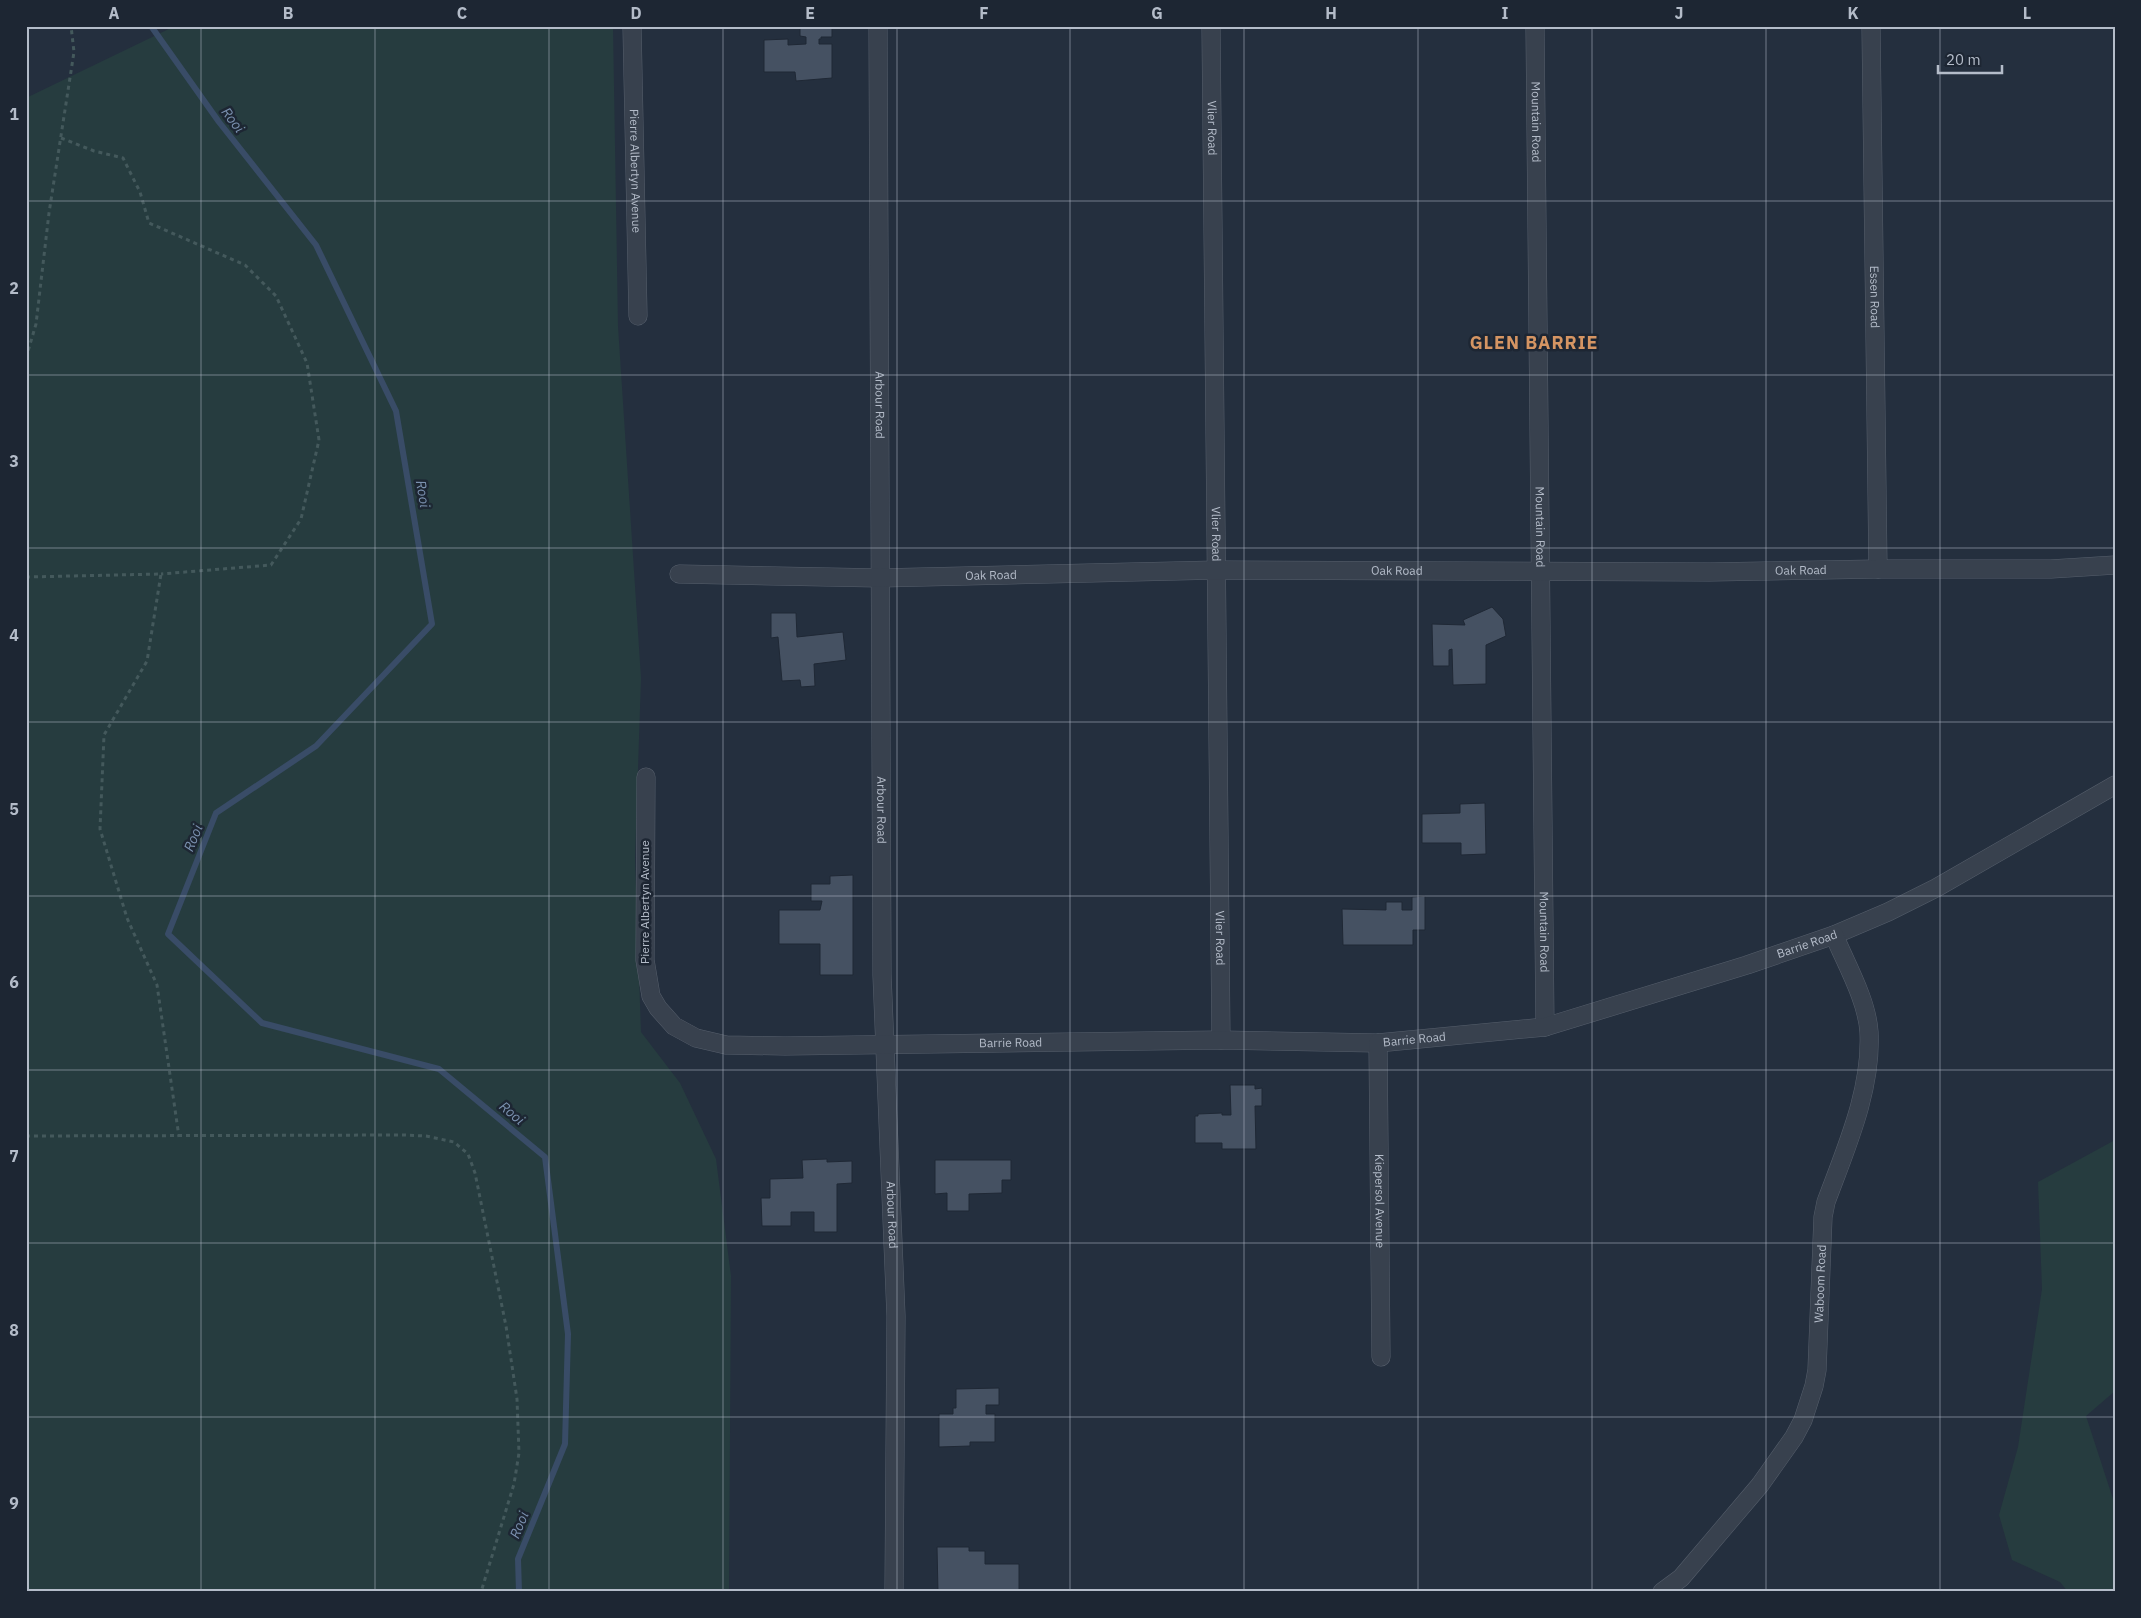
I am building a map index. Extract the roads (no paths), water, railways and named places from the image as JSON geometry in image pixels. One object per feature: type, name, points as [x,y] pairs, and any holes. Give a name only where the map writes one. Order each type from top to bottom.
[{"type":"street","name":"Pierre Albertyn Avenue","points":[[632,26],[638,316]]},
{"type":"street","name":"Arbour Road","points":[[878,26],[882,975],[896,1316],[894,1592]]},
{"type":"street","name":"Vlier Road","points":[[1211,26],[1221,1040]]},
{"type":"street","name":"Mountain Road","points":[[1536,26],[1545,1027]]},
{"type":"street","name":"Essen Road","points":[[1871,26],[1878,569]]},
{"type":"street","name":"Oak Road","points":[[679,574],[880,578],[1217,570],[1710,572],[1878,569],[2051,569],[2115,565]]},
{"type":"street","name":"Pierre Albertyn Avenue","points":[[646,778],[644,960],[651,996],[668,1020]]},
{"type":"street","name":"Barrie Road","points":[[668,1020],[687,1034],[710,1042],[726,1045],[785,1046],[1221,1040],[1378,1043],[1545,1027],[1676,988],[1834,935],[1936,888],[2115,785]]},
{"type":"street","name":"Waboom Road","points":[[1662,1592],[1681,1578],[1760,1485],[1794,1437],[1803,1420],[1814,1386],[1826,1202],[1863,1093],[1869,1031],[1852,976],[1834,935]]},
{"type":"street","name":"Kiepersol Avenue","points":[[1378,1043],[1381,1357]]},
{"type":"waterway","name":"Rooi","points":[[151,26],[219,122],[316,245],[396,411],[432,624],[316,746],[216,813],[168,934],[262,1023],[439,1069],[545,1157],[568,1334],[565,1444],[518,1559],[519,1592]]},
{"type":"district","name":"GLEN BARRIE","points":[[1534,343]]}]
